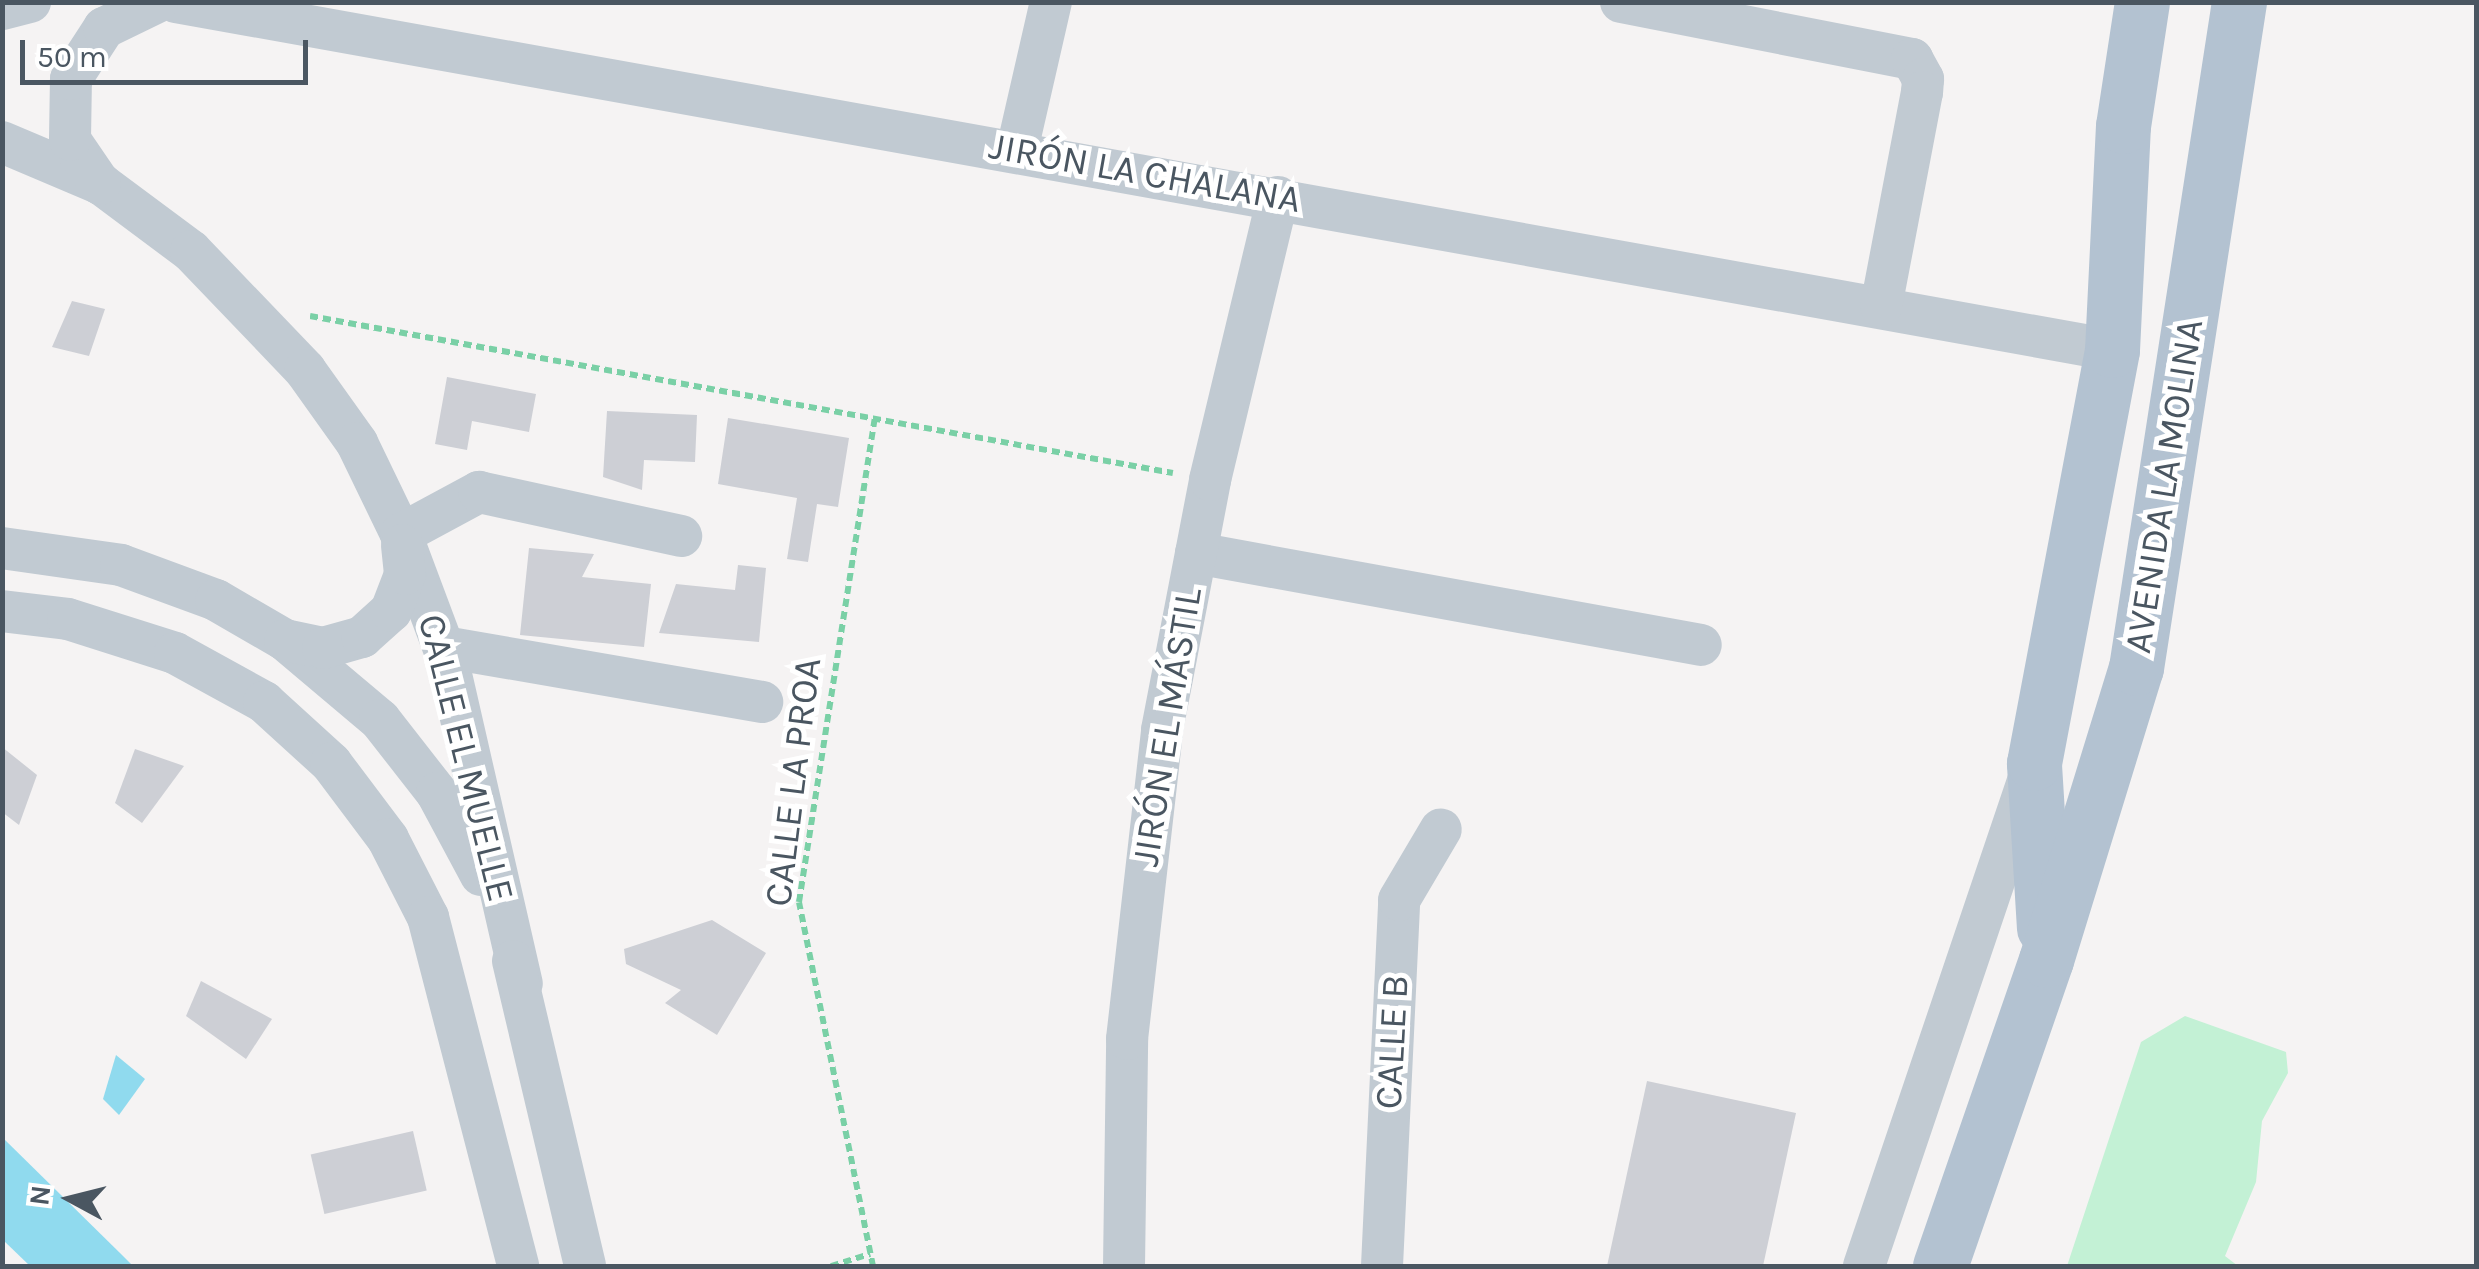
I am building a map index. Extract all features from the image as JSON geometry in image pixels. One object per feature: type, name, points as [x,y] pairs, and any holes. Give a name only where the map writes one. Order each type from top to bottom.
[{"type":"main road","name":"AVENIDA LA MOLINA","points":[[2046,960],[2034,763],[2112,350],[2123,126],[2142,2]]},
{"type":"main road","name":"AVENIDA LA MOLINA","points":[[1940,1266],[2046,960],[2136,668],[2239,2]]},
{"type":"street","points":[[2,9],[30,2]]},
{"type":"street","points":[[100,184],[70,140],[71,79],[104,28],[157,2]]},
{"type":"street","name":"JIRÓN LA CHALANA","points":[[176,2],[1018,150],[2112,350]]},
{"type":"street","points":[[1018,150],[1052,2]]},
{"type":"street","points":[[1622,2],[1912,59],[1924,79],[1881,306]]},
{"type":"street","name":"CALLE EL MUELLE","points":[[2,142],[100,184],[191,251],[304,370],[357,443],[401,534],[444,647],[522,984]]},
{"type":"street","name":"JIRÓN EL MÁSTIL","points":[[1124,1266],[1127,1040],[1137,920],[1162,730],[1210,480],[1278,198]]},
{"type":"street","points":[[401,534],[479,492],[681,536]]},
{"type":"street","name":"CALLE EL MUELLE","points":[[285,640],[324,648],[362,638],[390,611],[405,574],[401,534]]},
{"type":"street","points":[[2,548],[121,565],[216,600],[285,640],[380,720],[437,793],[480,872],[522,984],[586,1266]]},
{"type":"street","points":[[1196,553],[1701,645]]},
{"type":"street","points":[[2,612],[68,619],[175,653],[264,702],[331,763],[388,838],[428,917],[518,1266]]},
{"type":"street","points":[[444,647],[762,702]]},
{"type":"street","points":[[1864,1266],[2034,763]]},
{"type":"street","name":"CALLE B","points":[[1382,1266],[1398,900],[1440,829]]},
{"type":"path","points":[[245,304],[1210,480]]},
{"type":"path","name":"CALLE LA PROA","points":[[873,1266],[799,902],[874,420]]},
{"type":"path","points":[[835,1266],[870,1254]]},
{"type":"green space","points":[[2185,1016],[2286,1052],[2288,1073],[2262,1121],[2256,1182],[2225,1256],[2238,1266],[2067,1266],[2141,1042]]},
{"type":"water","points":[[116,1055],[145,1079],[119,1115],[103,1099]]},
{"type":"water","points":[[3,1138],[133,1266],[30,1266],[3,1240]]},
{"type":"building","points":[[72,301],[105,309],[89,356],[52,347]]},
{"type":"building","points":[[447,377],[536,394],[529,432],[472,421],[467,450],[435,444]]},
{"type":"building","points":[[607,411],[697,415],[695,462],[644,460],[642,490],[603,477]]},
{"type":"building","points":[[728,418],[849,438],[838,507],[817,504],[808,562],[787,559],[797,498],[718,484]]},
{"type":"building","points":[[529,548],[594,554],[582,577],[651,584],[644,647],[520,635]]},
{"type":"building","points":[[738,565],[766,568],[759,642],[659,633],[676,584],[735,590]]},
{"type":"building","points":[[2,747],[37,775],[19,825],[2,812]]},
{"type":"building","points":[[135,749],[184,766],[142,823],[115,803]]},
{"type":"building","points":[[712,920],[766,953],[717,1035],[665,1003],[681,990],[626,964],[624,949]]},
{"type":"building","points":[[201,981],[272,1019],[246,1059],[186,1016]]},
{"type":"building","points":[[1647,1081],[1796,1113],[1763,1266],[1607,1266]]},
{"type":"building","points":[[413,1131],[427,1190],[324,1214],[311,1155]]}]
